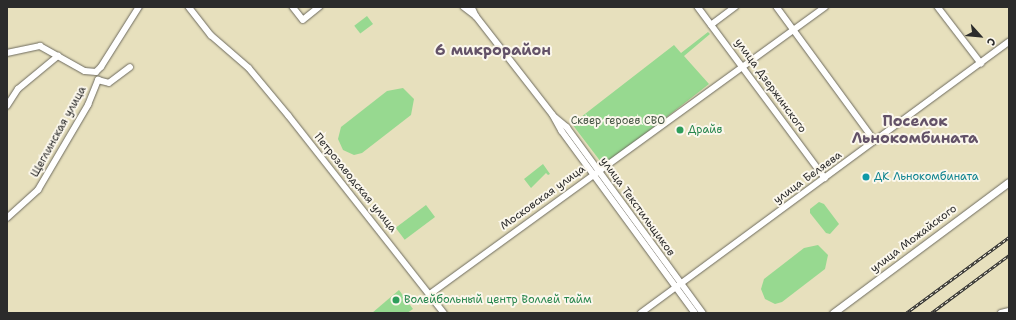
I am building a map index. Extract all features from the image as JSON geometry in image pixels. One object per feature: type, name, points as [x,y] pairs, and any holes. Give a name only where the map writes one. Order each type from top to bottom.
[{"type":"main road","name":"улица Можайского","points":[[833,313],[1009,182]]},
{"type":"street","points":[[98,80],[96,72],[139,7]]},
{"type":"street","name":"Петрозаводская улица","points":[[189,7],[211,35],[249,68],[444,313]]},
{"type":"street","points":[[293,7],[303,20],[320,7]]},
{"type":"street","name":"улица Текстильщиков","points":[[464,7],[476,16]]},
{"type":"street","name":"улица Текстильщиков","points":[[472,7],[476,16],[553,115],[562,131],[593,174],[678,286],[703,313]]},
{"type":"street","name":"улица Дзержинского","points":[[698,7],[825,178]]},
{"type":"street","points":[[712,24],[735,7]]},
{"type":"street","points":[[777,7],[875,141]]},
{"type":"street","name":"Московская улица","points":[[430,294],[593,174],[825,7]]},
{"type":"street","points":[[938,7],[981,63]]},
{"type":"street","name":"улица Беляева","points":[[641,313],[1009,42]]},
{"type":"street","points":[[7,53],[37,45],[85,71],[96,72]]},
{"type":"street","points":[[7,106],[18,89],[58,56]]},
{"type":"street","name":"Щеглинская улица","points":[[7,218],[38,190],[88,105],[98,80],[110,82],[130,68]]},
{"type":"street","name":"улица Текстильщиков","points":[[553,115],[567,127],[599,170],[695,313]]},
{"type":"street","points":[[562,131],[567,127]]},
{"type":"street","points":[[1001,313],[1009,311]]},
{"type":"green space","points":[[367,16],[373,24],[360,34],[354,26]]},
{"type":"green space","name":"Сквер героев СВО","points":[[708,32],[710,34],[684,56],[709,84],[604,166],[572,124],[674,45],[681,53]]},
{"type":"green space","points":[[403,88],[414,99],[411,115],[362,153],[354,155],[343,150],[338,139],[341,127],[387,91]]},
{"type":"green space","points":[[543,164],[550,174],[548,175],[546,173],[531,188],[524,179]]},
{"type":"green space","points":[[819,202],[824,204],[839,224],[830,234],[826,233],[810,213],[810,209]]},
{"type":"green space","points":[[426,205],[435,217],[405,240],[396,228]]},
{"type":"green space","points":[[818,245],[828,255],[825,269],[782,302],[775,304],[765,299],[761,289],[764,279],[804,248]]},
{"type":"green space","name":"Волейбольный центр Воллей тайм","points":[[399,290],[413,309],[407,313],[372,313]]},
{"type":"railway","points":[[906,313],[1009,237]]},
{"type":"railway","points":[[931,313],[1009,255]]},
{"type":"place","name":"Драйв","points":[[680,130]]},
{"type":"place","name":"ДК Льнокомбината","points":[[866,177]]},
{"type":"place","name":"Волейбольный центр Воллей тайм","points":[[396,300]]},
{"type":"district","name":"6 микрорайон","points":[[493,51]]},
{"type":"district","name":"Поселок Льнокомбината","points":[[915,130]]}]
